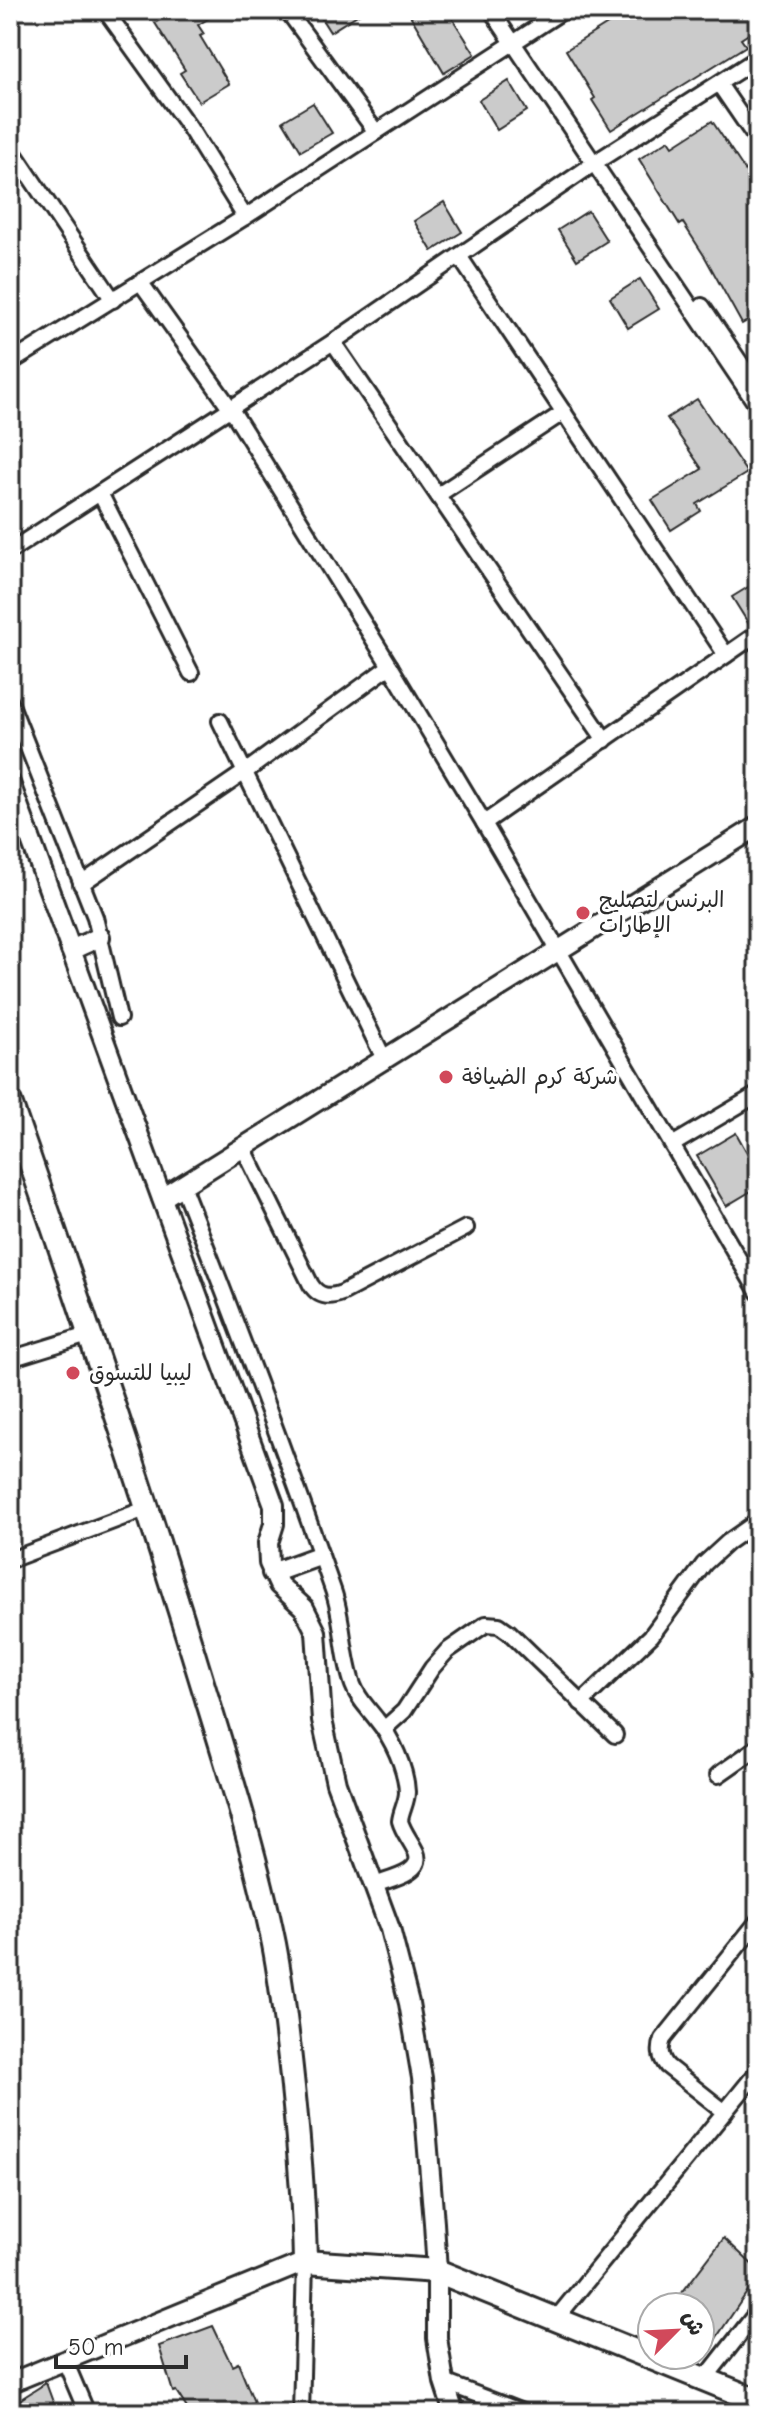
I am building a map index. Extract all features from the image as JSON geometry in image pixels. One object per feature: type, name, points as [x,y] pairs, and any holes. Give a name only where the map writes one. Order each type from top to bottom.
[{"type":"main road","points":[[10,1103],[148,1508],[242,1813],[274,1945],[289,2036],[305,2262],[437,2271],[758,2401]]},
{"type":"street","points":[[105,10],[189,127],[245,217]]},
{"type":"street","points":[[287,10],[376,132]]},
{"type":"street","points":[[491,10],[517,41],[598,161],[758,407]]},
{"type":"street","points":[[501,10],[517,41]]},
{"type":"street","points":[[10,363],[245,217],[564,10]]},
{"type":"street","points":[[10,551],[333,342],[598,161],[758,58]]},
{"type":"street","points":[[719,84],[758,141]]},
{"type":"street","points":[[10,147],[113,300]]},
{"type":"street","points":[[598,161],[758,389]]},
{"type":"street","points":[[459,256],[726,655]]},
{"type":"street","points":[[141,283],[231,409],[390,666],[758,1290]]},
{"type":"street","points":[[333,342],[605,740]]},
{"type":"street","points":[[438,495],[564,412]]},
{"type":"street","points":[[100,493],[191,673]]},
{"type":"street","points":[[484,823],[758,633]]},
{"type":"street","points":[[81,884],[245,772],[390,666]]},
{"type":"street","points":[[10,702],[100,937],[119,1018]]},
{"type":"street","points":[[220,721],[385,1061]]},
{"type":"street","points":[[10,783],[274,1505],[268,1553],[272,1573],[279,1585],[304,1608],[313,1624],[329,1755],[345,1811],[401,1966],[416,2040],[422,2078],[437,2271],[437,2338],[444,2382],[454,2413]]},
{"type":"street","points":[[162,1198],[758,826]]},
{"type":"street","points":[[71,950],[100,937]]},
{"type":"street","points":[[672,1145],[758,1094]]},
{"type":"street","points":[[244,1149],[311,1285],[324,1296],[342,1293],[466,1228]]},
{"type":"street","points":[[182,1185],[253,1369],[338,1606],[353,1685],[362,1703],[384,1729],[407,1789],[400,1817],[401,1826],[418,1859],[412,1870],[374,1885]]},
{"type":"street","points":[[10,1359],[91,1334]]},
{"type":"street","points":[[10,1560],[148,1508]]},
{"type":"street","points":[[581,1703],[651,1636],[710,1558],[758,1521]]},
{"type":"street","points":[[272,1573],[319,1556]]},
{"type":"street","points":[[384,1729],[404,1711],[439,1659],[475,1630],[493,1624],[505,1628],[615,1735]]},
{"type":"street","points":[[718,1775],[758,1747]]},
{"type":"street","points":[[725,2112],[667,2066],[661,2058],[660,2047],[663,2039],[758,1921]]},
{"type":"street","points":[[555,2320],[758,2071]]},
{"type":"street","points":[[10,2383],[305,2262],[301,2413]]},
{"type":"street","points":[[704,2380],[758,2311]]},
{"type":"street","points":[[65,2361],[87,2413]]},
{"type":"street","points":[[444,2382],[525,2413]]},
{"type":"building","points":[[175,10],[222,10],[198,25],[204,34],[200,36],[229,84],[199,102],[180,73],[185,70],[155,23]]},
{"type":"building","points":[[316,10],[365,10],[330,32]]},
{"type":"building","points":[[407,10],[447,10],[475,54],[444,73]]},
{"type":"building","points":[[630,10],[758,10],[758,28],[741,39],[746,46],[611,130],[566,50]]},
{"type":"building","points":[[509,81],[527,111],[497,130],[479,100]]},
{"type":"building","points":[[313,103],[332,133],[301,151],[283,121]]},
{"type":"building","points":[[712,121],[758,190],[758,335],[749,320],[742,324],[705,257],[683,223],[680,225],[639,159],[669,140],[673,146]]},
{"type":"building","points":[[444,202],[462,232],[432,251],[414,221]]},
{"type":"building","points":[[588,211],[607,241],[577,260],[558,230]]},
{"type":"building","points":[[640,279],[659,309],[628,328],[610,298]]},
{"type":"building","points":[[697,399],[747,473],[697,504],[701,511],[671,530],[652,500],[702,469],[667,418]]},
{"type":"building","points":[[758,581],[758,623],[750,626],[732,597]]},
{"type":"building","points":[[736,1133],[758,1172],[758,1187],[726,1206],[697,1156]]},
{"type":"building","points":[[724,2238],[758,2270],[758,2276],[716,2338],[716,2291],[683,2291]]},
{"type":"building","points":[[213,2326],[232,2366],[238,2363],[254,2402],[236,2413],[190,2413],[176,2391],[173,2392],[159,2346]]},
{"type":"building","points":[[46,2383],[57,2413],[10,2413],[10,2406]]},
{"type":"place","name":"البرنس لتصليح الإطارات","points":[[583,913]]},
{"type":"place","name":"شركة كرم الضيافة","points":[[446,1077]]},
{"type":"place","name":"ليبيا للتسوق","points":[[73,1373]]}]
